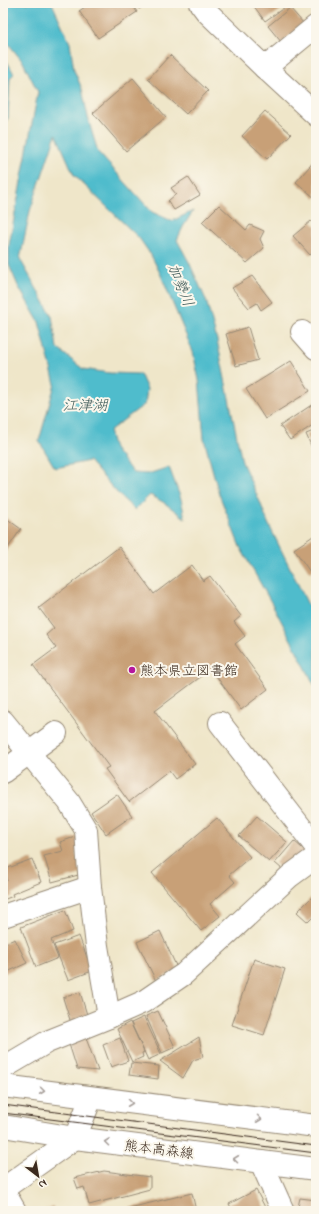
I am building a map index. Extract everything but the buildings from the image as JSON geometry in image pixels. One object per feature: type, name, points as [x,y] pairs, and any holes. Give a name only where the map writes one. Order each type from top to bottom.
[{"type":"street","points":[[200,3],[265,68],[312,105]]},
{"type":"street","points":[[265,68],[316,26]]},
{"type":"street","points":[[302,332],[316,348]]},
{"type":"street","points":[[3,721],[30,752],[69,802],[86,830],[90,887],[97,946],[109,1017]]},
{"type":"street","points":[[220,723],[316,847]]},
{"type":"street","points":[[3,772],[56,733]]},
{"type":"street","points":[[3,1068],[47,1042],[144,1002],[184,974],[290,876],[316,857]]},
{"type":"street","points":[[3,916],[90,887]]},
{"type":"street","points":[[3,1086],[316,1126]]},
{"type":"street","points":[[15,1211],[3,1190],[75,1138],[91,1098]]},
{"type":"street","name":"熊本高森線","points":[[3,1126],[75,1138],[316,1169]]},
{"type":"street","points":[[261,1162],[283,1211]]},
{"type":"water","name":"江津湖","points":[[3,3],[52,3],[70,43],[74,70],[82,89],[89,122],[98,152],[152,212],[172,221],[193,211],[177,240],[189,262],[206,300],[217,340],[242,462],[268,523],[316,621],[316,688],[276,611],[240,547],[219,494],[204,439],[199,380],[193,352],[160,273],[151,255],[139,238],[74,175],[56,134],[30,211],[20,259],[52,316],[57,348],[83,369],[110,373],[140,374],[147,389],[145,404],[109,431],[114,449],[133,473],[148,474],[169,467],[181,499],[185,518],[163,502],[150,495],[135,510],[120,496],[89,461],[55,468],[39,441],[55,384],[39,322],[18,286],[9,265],[9,245],[38,92],[23,62],[3,37]]},
{"type":"water","points":[[3,54],[14,74],[10,78],[8,118],[3,126]]},
{"type":"tram line","points":[[3,1105],[316,1146]]},
{"type":"tram line","points":[[3,1113],[316,1153]]},
{"type":"place","name":"熊本県立図書館","points":[[132,670]]},
{"type":"water label","name":"加勢川","points":[[181,285]]}]
